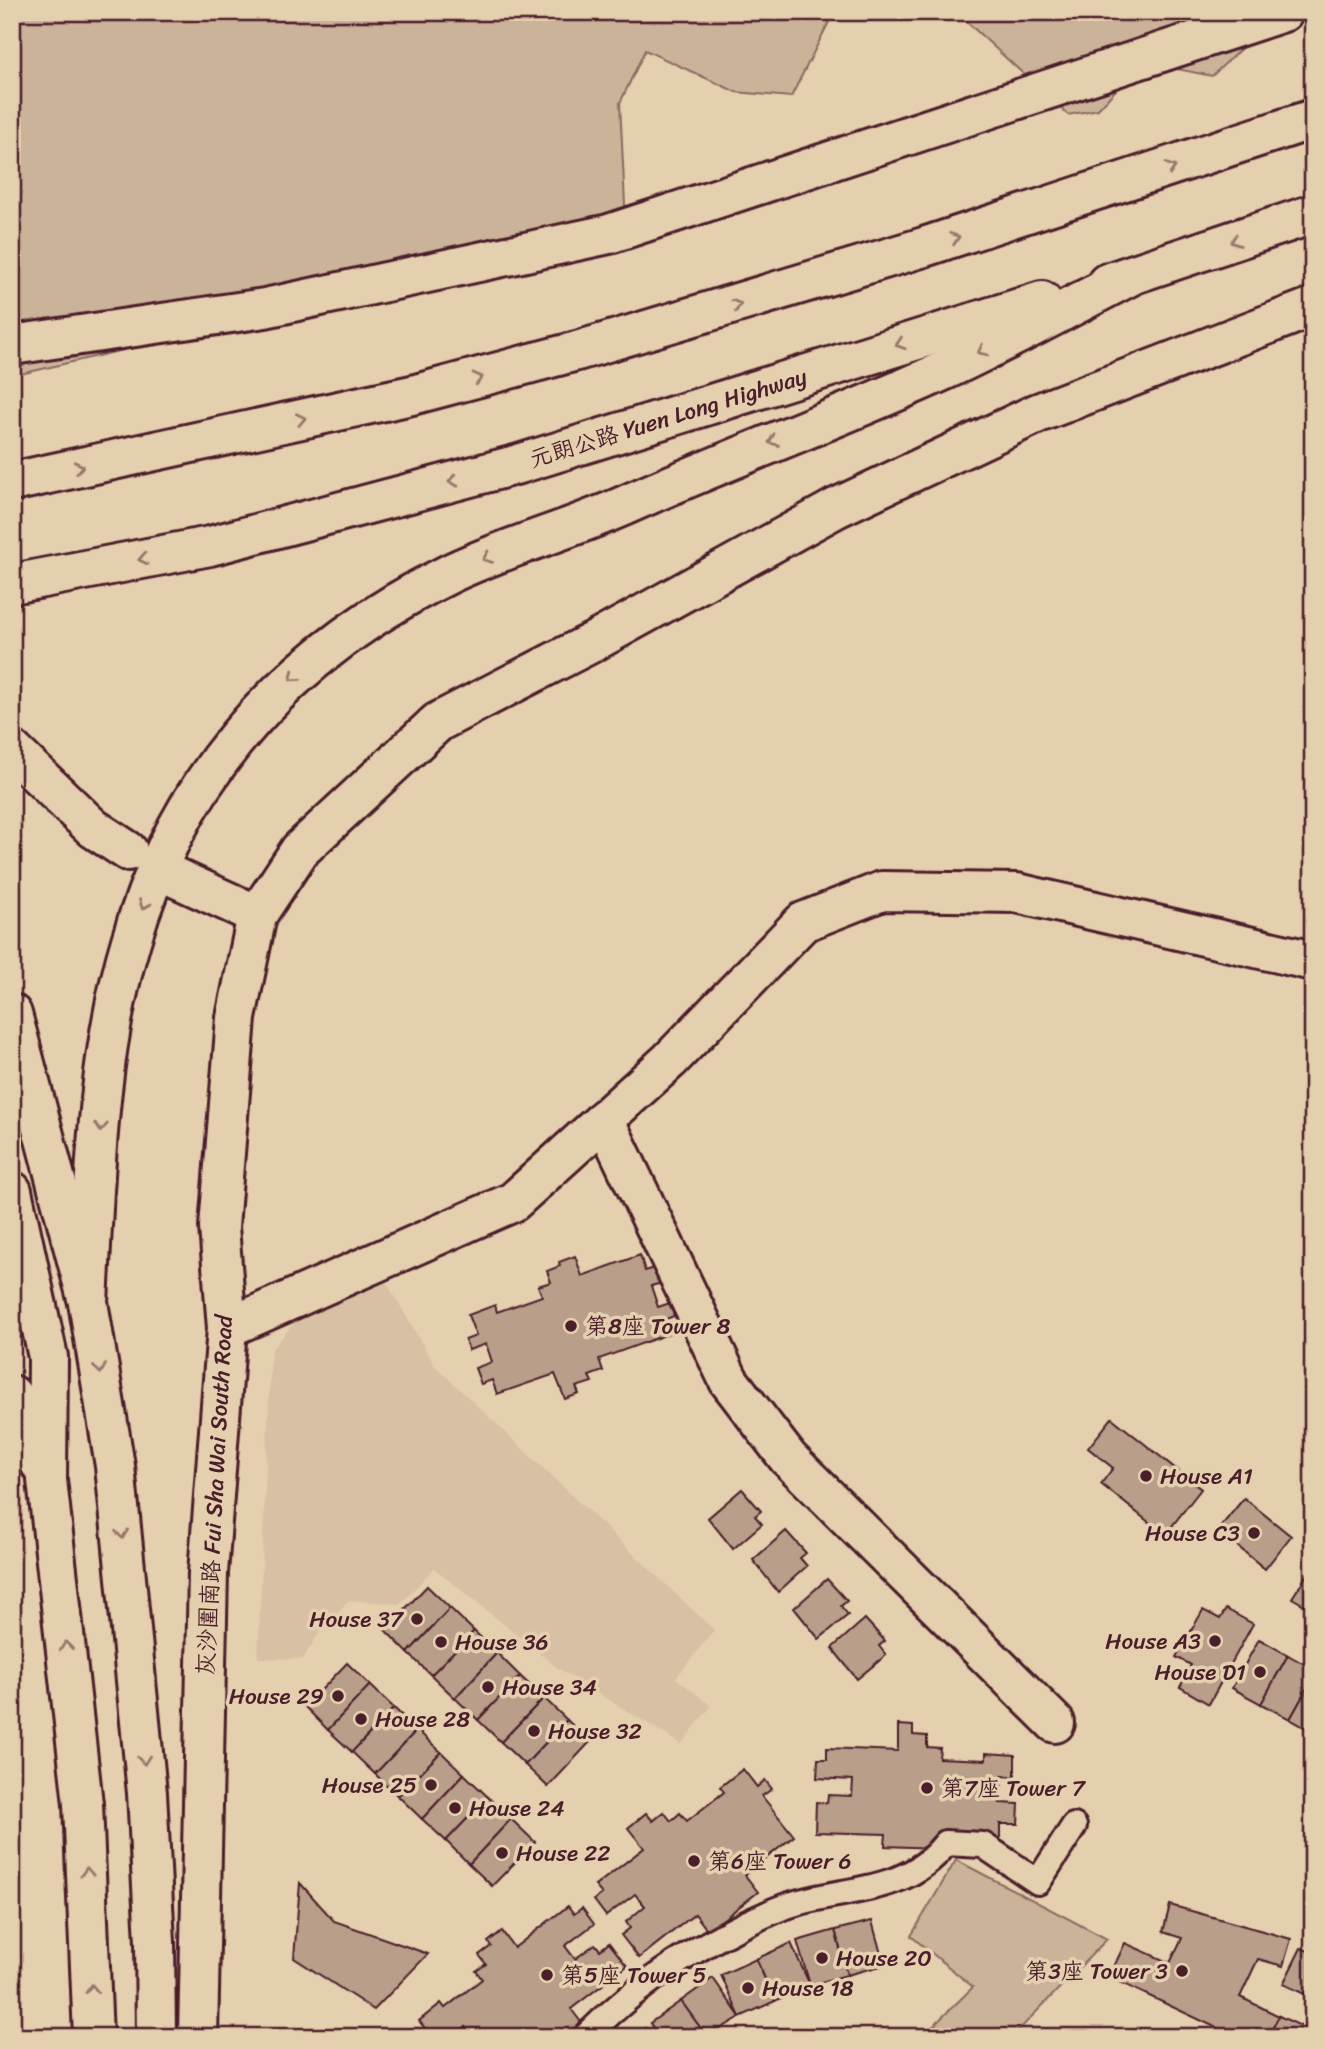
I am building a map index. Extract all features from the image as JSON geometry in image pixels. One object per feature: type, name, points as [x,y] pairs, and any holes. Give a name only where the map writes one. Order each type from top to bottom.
[{"type":"main road","points":[[12,345],[265,308],[609,234],[1277,13]]},
{"type":"main road","points":[[12,482],[412,395],[612,341],[924,247],[1313,119]]},
{"type":"main road","name":"元朗公路 Yuen Long Highway","points":[[12,584],[210,546],[530,461],[944,330],[1130,276],[1313,214]]},
{"type":"main road","points":[[88,1302],[107,1039],[131,938],[155,876],[206,778],[272,695],[350,631],[452,573],[599,517],[715,465],[943,371],[1130,276]]},
{"type":"main road","points":[[172,876],[257,915],[300,850],[438,722],[874,491],[1038,413],[1313,307]]},
{"type":"main road","points":[[12,750],[93,828],[128,851]]},
{"type":"main road","points":[[227,1328],[513,1202],[670,1060],[803,922],[882,891],[1017,893],[1313,961]]},
{"type":"main road","name":"灰沙圍南路 Fui Sha Wai South Road","points":[[198,2037],[208,1573],[227,1328],[219,1227],[236,1018],[257,915]]},
{"type":"main road","points":[[12,1014],[88,1302],[115,1466],[147,1793],[155,1942],[156,2037]]},
{"type":"main road","points":[[604,1119],[729,1381],[788,1458],[1055,1723]]},
{"type":"main road","points":[[12,1191],[48,1357],[47,1480],[83,1804],[93,2037]]},
{"type":"main road","points":[[12,1395],[47,1480]]},
{"type":"lane","points":[[585,2037],[624,1998],[697,1947],[779,1909],[913,1875],[926,1867],[946,1843],[983,1845],[1038,1882],[1074,1826]]},
{"type":"shaded area","points":[[12,12],[834,12],[791,97],[736,92],[645,50],[620,103],[626,225],[364,294],[12,376]]},
{"type":"shaded area","points":[[956,12],[1271,12],[1270,21],[1212,76],[1142,62],[1098,109],[1068,115]]},
{"type":"shaded area","points":[[383,1276],[435,1366],[714,1630],[676,1678],[711,1706],[681,1744],[559,1669],[434,1568],[400,1604],[349,1600],[320,1631],[303,1659],[258,1658],[271,1351],[296,1320]]},
{"type":"shaded area","points":[[956,1860],[1107,1939],[1012,2037],[922,2037],[973,1987],[911,1936]]},
{"type":"building","name":"第8座 Tower 8","points":[[640,1255],[645,1271],[656,1267],[662,1283],[651,1286],[658,1307],[670,1303],[674,1316],[666,1319],[671,1333],[599,1359],[603,1371],[589,1376],[592,1382],[576,1387],[579,1394],[565,1399],[555,1374],[497,1394],[492,1380],[481,1384],[475,1368],[492,1362],[486,1344],[469,1350],[465,1340],[476,1336],[468,1315],[495,1305],[497,1312],[542,1296],[538,1286],[551,1282],[547,1271],[560,1266],[559,1262],[575,1256],[582,1276]]},
{"type":"building","name":"House A1","points":[[1112,1418],[1201,1489],[1165,1535],[1101,1484],[1113,1468],[1088,1448]]},
{"type":"building","points":[[742,1489],[761,1511],[755,1516],[762,1524],[733,1549],[708,1518]]},
{"type":"building","name":"House C3","points":[[1244,1498],[1291,1536],[1265,1569],[1218,1530]]},
{"type":"building","points":[[786,1531],[806,1553],[800,1558],[807,1566],[778,1592],[753,1560]]},
{"type":"building","points":[[1311,1568],[1313,1569],[1313,1610],[1292,1598]]},
{"type":"building","points":[[827,1579],[847,1601],[841,1606],[848,1615],[819,1639],[794,1608]]},
{"type":"building","name":"House 37","points":[[427,1586],[450,1608],[408,1653],[385,1630]]},
{"type":"building","name":"House 36","points":[[450,1608],[474,1631],[431,1675],[408,1653]]},
{"type":"building","name":"House A3","points":[[1226,1609],[1253,1624],[1209,1704],[1180,1687],[1191,1665],[1176,1657],[1203,1610],[1220,1619]]},
{"type":"building","points":[[865,1619],[885,1641],[879,1646],[886,1655],[857,1679],[832,1648]]},
{"type":"building","points":[[474,1631],[497,1653],[455,1698],[431,1675]]},
{"type":"building","name":"House D1","points":[[1259,1639],[1288,1655],[1261,1704],[1232,1688]]},
{"type":"building","name":"House 34","points":[[497,1653],[520,1676],[478,1720],[455,1698]]},
{"type":"building","points":[[1288,1655],[1313,1669],[1313,1678],[1290,1719],[1261,1704]]},
{"type":"building","name":"House 29","points":[[347,1663],[370,1685],[328,1730],[305,1707]]},
{"type":"building","points":[[520,1676],[544,1698],[501,1742],[478,1720]]},
{"type":"building","points":[[1313,1678],[1313,1732],[1290,1719]]},
{"type":"building","name":"House 28","points":[[370,1685],[394,1708],[352,1752],[328,1730]]},
{"type":"building","name":"House 32","points":[[544,1698],[567,1720],[525,1765],[501,1742]]},
{"type":"building","points":[[394,1708],[417,1730],[375,1774],[352,1752]]},
{"type":"building","points":[[567,1720],[590,1742],[548,1787],[525,1765]]},
{"type":"building","name":"第7座 Tower 7","points":[[898,1725],[913,1726],[913,1735],[927,1736],[927,1747],[940,1748],[939,1758],[986,1760],[986,1753],[1015,1755],[1015,1777],[1002,1776],[1000,1803],[1019,1804],[1018,1824],[1000,1824],[1000,1838],[938,1836],[937,1848],[885,1846],[886,1834],[815,1832],[816,1802],[827,1803],[828,1795],[852,1796],[853,1780],[817,1778],[818,1759],[827,1759],[827,1748],[898,1751]]},
{"type":"building","points":[[417,1730],[441,1752],[398,1796],[375,1774]]},
{"type":"building","name":"House 25","points":[[441,1752],[464,1774],[422,1819],[398,1796]]},
{"type":"building","name":"第6座 Tower 6","points":[[743,1769],[757,1787],[765,1780],[772,1789],[762,1796],[794,1836],[745,1875],[758,1892],[708,1931],[695,1914],[639,1958],[621,1935],[630,1928],[626,1922],[645,1906],[635,1894],[606,1916],[594,1900],[602,1894],[595,1886],[644,1848],[628,1828],[646,1813],[653,1821],[664,1812],[671,1821],[680,1813],[687,1821],[724,1792],[720,1787]]},
{"type":"building","name":"House 24","points":[[464,1774],[488,1797],[446,1841],[422,1819]]},
{"type":"building","points":[[488,1797],[511,1819],[469,1864],[446,1841]]},
{"type":"building","name":"House 22","points":[[511,1819],[535,1842],[492,1886],[469,1864]]},
{"type":"building","points":[[300,1883],[334,1921],[428,1954],[374,2010],[294,1958]]},
{"type":"building","name":"第3座 Tower 3","points":[[1170,1905],[1291,1939],[1283,1966],[1258,1959],[1240,1997],[1279,2016],[1268,2037],[1236,2037],[1109,1977],[1125,1943],[1170,1963],[1182,1938],[1163,1932]]},
{"type":"building","name":"第5座 Tower 5","points":[[568,1906],[574,1914],[582,1908],[594,1924],[565,1946],[575,1959],[595,1944],[600,1950],[609,1943],[627,1966],[571,2009],[584,2026],[571,2037],[473,2037],[465,2027],[452,2037],[432,2037],[419,2021],[441,2003],[445,2008],[482,1979],[476,1971],[486,1964],[479,1955],[491,1946],[488,1942],[502,1931],[514,1948]]},
{"type":"building","points":[[872,1921],[884,1965],[847,1975],[835,1930]]},
{"type":"building","name":"House 20","points":[[835,1930],[847,1975],[810,1985],[797,1941]]},
{"type":"building","points":[[791,1943],[810,1985],[775,2001],[756,1959]]},
{"type":"building","points":[[1301,1948],[1313,1953],[1313,1998],[1283,1984]]},
{"type":"building","name":"House 18","points":[[756,1959],[775,2001],[740,2017],[721,1975]]},
{"type":"building","points":[[713,1978],[740,2017],[707,2037],[681,2001]]},
{"type":"building","points":[[681,2001],[707,2037],[660,2037],[650,2023]]},
{"type":"building","points":[[1313,2006],[1313,2037],[1268,2037],[1279,2016],[1303,2027]]},
{"type":"building","points":[[645,2028],[654,2037],[636,2037]]},
{"type":"place","name":"第8座 Tower 8","points":[[571,1326]]},
{"type":"place","name":"House A1","points":[[1146,1476]]},
{"type":"place","name":"House C3","points":[[1254,1533]]},
{"type":"place","name":"House 37","points":[[417,1619]]},
{"type":"place","name":"House A3","points":[[1215,1641]]},
{"type":"place","name":"House 36","points":[[441,1642]]},
{"type":"place","name":"House D1","points":[[1260,1672]]},
{"type":"place","name":"House 34","points":[[488,1687]]},
{"type":"place","name":"House 29","points":[[338,1696]]},
{"type":"place","name":"House 28","points":[[361,1719]]},
{"type":"place","name":"House 32","points":[[534,1731]]},
{"type":"place","name":"House 25","points":[[431,1785]]},
{"type":"place","name":"第7座 Tower 7","points":[[927,1788]]},
{"type":"place","name":"House 24","points":[[455,1808]]},
{"type":"place","name":"House 22","points":[[502,1853]]},
{"type":"place","name":"第6座 Tower 6","points":[[694,1861]]},
{"type":"place","name":"House 20","points":[[822,1958]]},
{"type":"place","name":"第3座 Tower 3","points":[[1182,1971]]},
{"type":"place","name":"第5座 Tower 5","points":[[547,1975]]},
{"type":"place","name":"House 18","points":[[748,1988]]}]
